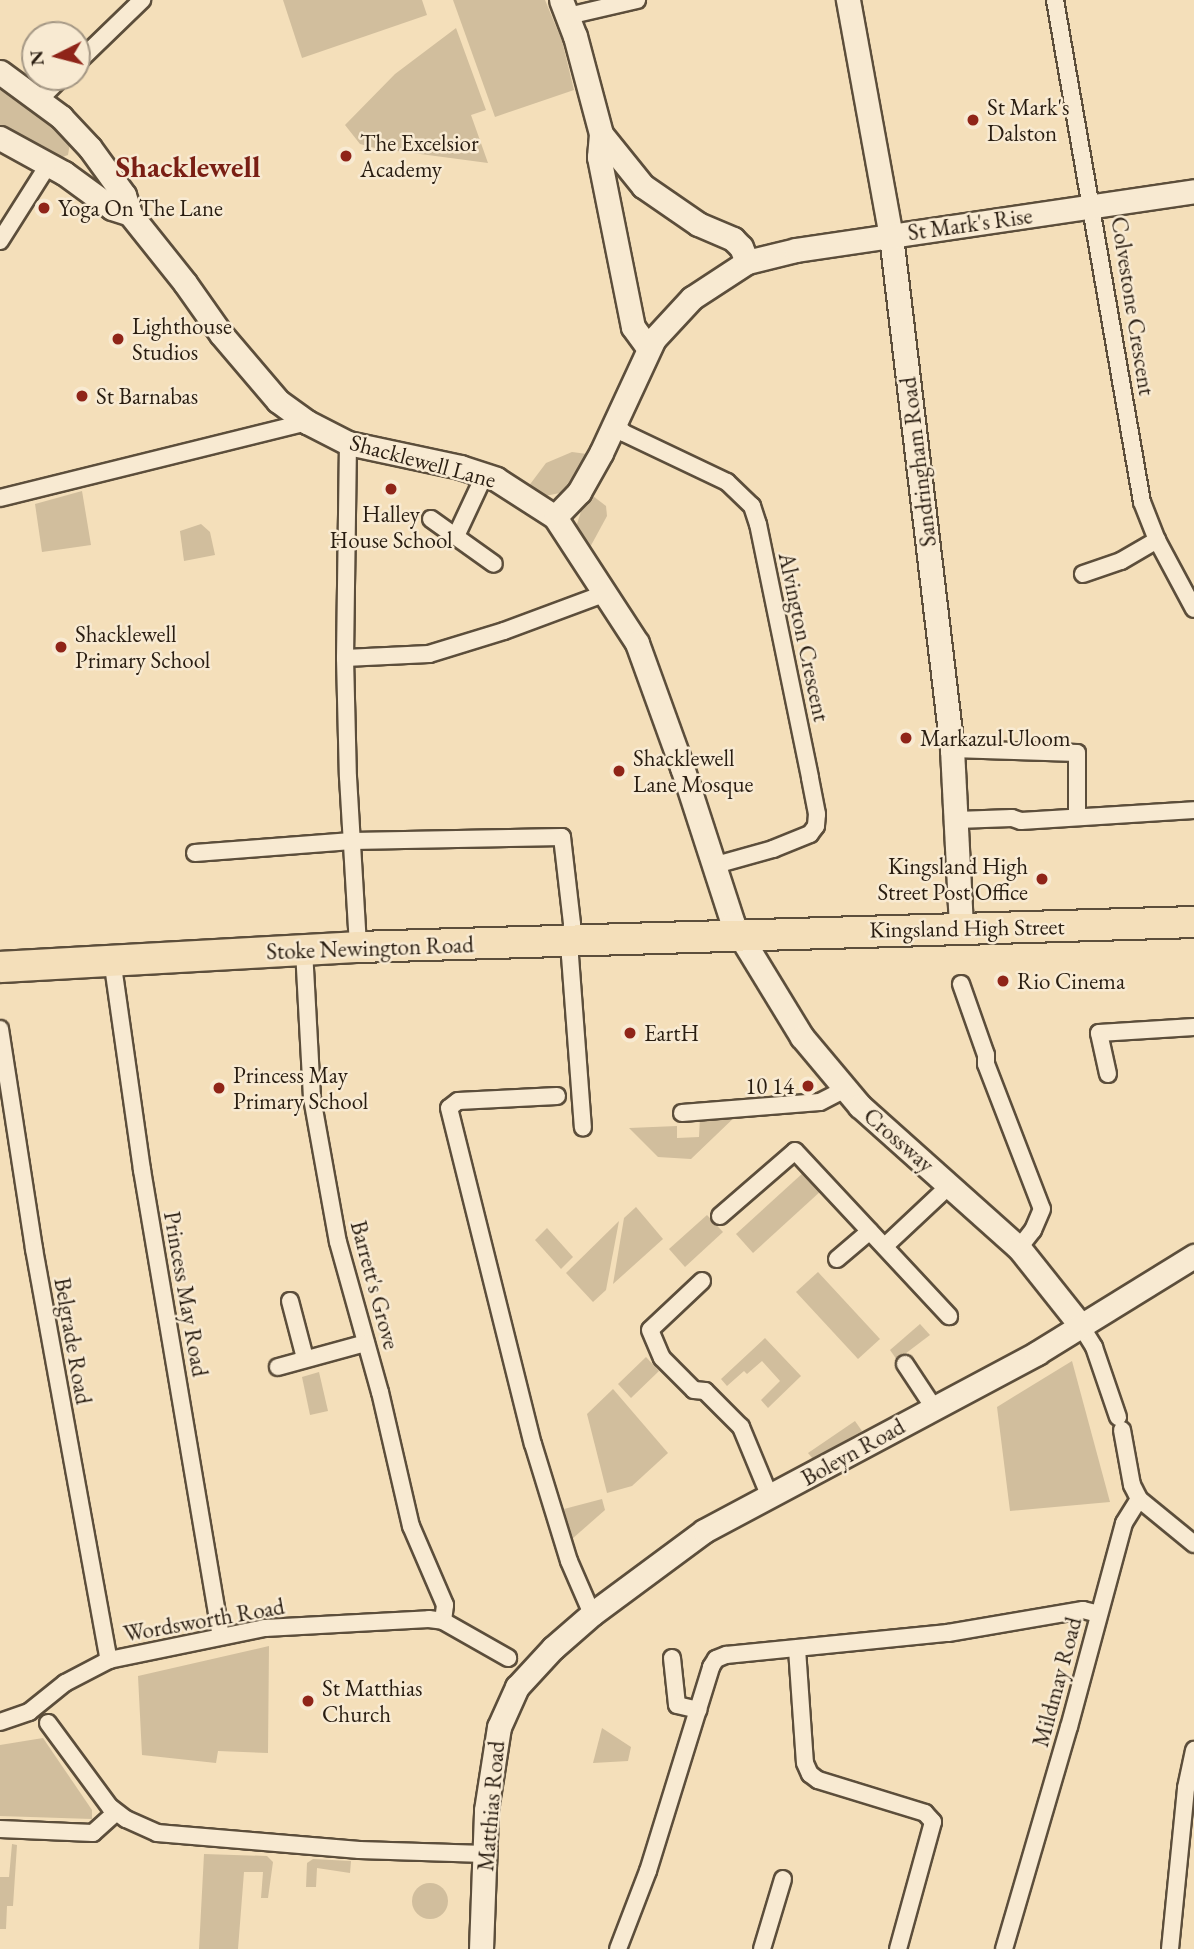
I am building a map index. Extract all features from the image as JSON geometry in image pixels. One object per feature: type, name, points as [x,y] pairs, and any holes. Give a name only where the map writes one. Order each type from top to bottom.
[{"type":"highway","name":"Kingsland High Street","points":[[741,936],[961,927],[1194,922]]},
{"type":"highway","name":"Stoke Newington Road","points":[[0,967],[358,947],[741,936]]},
{"type":"street","points":[[91,49],[142,0]]},
{"type":"street","points":[[637,0],[565,8],[601,134],[600,157],[634,327],[648,348]]},
{"type":"street","name":"Sandringham Road","points":[[848,0],[891,236],[952,746],[961,927]]},
{"type":"street","name":"Colvestone Crescent","points":[[1055,0],[1093,206],[1142,502],[1157,540],[1194,609]]},
{"type":"street","name":"Shacklewell Lane","points":[[0,72],[40,100],[86,144],[124,195],[130,214],[261,384],[307,422],[348,443],[485,474],[509,485],[555,517],[637,643],[682,767],[712,866],[733,924],[741,936]]},
{"type":"street","points":[[40,100],[49,91]]},
{"type":"street","points":[[601,134],[643,186],[674,209],[733,239],[741,247],[747,262]]},
{"type":"street","name":"Shacklewell Lane","points":[[0,138],[53,168],[112,208],[130,214]]},
{"type":"street","points":[[0,241],[53,168],[76,162],[86,144]]},
{"type":"street","points":[[608,191],[613,182],[629,171]]},
{"type":"street","name":"St Mark's Rise","points":[[555,517],[579,492],[615,424],[648,348],[692,298],[747,262],[796,250],[1194,191]]},
{"type":"street","points":[[0,498],[307,422]]},
{"type":"street","name":"Alvington Crescent","points":[[615,424],[624,433],[727,482],[752,506],[758,524],[817,814],[816,827],[810,834],[773,849],[712,866]]},
{"type":"street","points":[[348,443],[345,658],[358,947]]},
{"type":"street","points":[[456,536],[485,474]]},
{"type":"street","points":[[431,519],[494,564]]},
{"type":"street","points":[[1083,575],[1121,561],[1157,540]]},
{"type":"street","points":[[345,658],[429,654],[504,631],[606,593]]},
{"type":"street","points":[[952,746],[1077,753],[1077,816]]},
{"type":"street","points":[[957,820],[1012,818],[1021,821],[1194,810]]},
{"type":"street","points":[[195,853],[352,841],[562,838],[572,923],[569,1095],[583,1128]]},
{"type":"street","name":"Crossway","points":[[741,936],[802,1037],[844,1090],[1019,1248],[1081,1326]]},
{"type":"street","name":"Barrett's Grove","points":[[304,950],[313,1098],[338,1242],[411,1526],[445,1605],[443,1621]]},
{"type":"street","name":"Princess May Road","points":[[113,959],[144,1180],[221,1635]]},
{"type":"street","points":[[961,984],[986,1055],[986,1064],[1042,1209],[1041,1218],[1019,1248]]},
{"type":"street","points":[[1108,1074],[1099,1033],[1194,1027]]},
{"type":"street","name":"Belgrade Road","points":[[0,1029],[36,1262],[109,1660]]},
{"type":"street","points":[[682,1113],[820,1102],[844,1090]]},
{"type":"street","points":[[569,1095],[458,1101],[449,1108],[533,1444],[569,1561],[592,1614]]},
{"type":"street","points":[[720,1216],[795,1151],[949,1316]]},
{"type":"street","points":[[885,1246],[950,1185]]},
{"type":"street","points":[[837,1259],[870,1231]]},
{"type":"street","name":"Boleyn Road","points":[[530,1672],[592,1614],[704,1531],[1081,1326],[1194,1256]]},
{"type":"street","points":[[702,1281],[650,1330],[662,1358],[694,1390],[705,1391],[741,1427],[770,1497]]},
{"type":"street","points":[[290,1301],[305,1358]]},
{"type":"street","points":[[1081,1326],[1094,1348],[1120,1423],[1132,1485],[1139,1499],[1194,1544]]},
{"type":"street","points":[[278,1367],[366,1343]]},
{"type":"street","points":[[905,1364],[933,1408]]},
{"type":"street","name":"Mildmay Road","points":[[1004,1949],[1124,1523],[1139,1499]]},
{"type":"street","points":[[618,1949],[649,1871],[716,1659],[971,1630],[1083,1610],[1099,1614]]},
{"type":"street","name":"Wordsworth Road","points":[[0,1722],[29,1712],[65,1683],[109,1660],[265,1628],[429,1619],[443,1621],[509,1658]]},
{"type":"street","points":[[797,1649],[805,1763],[810,1774],[818,1780],[925,1813],[933,1822],[898,1949]]},
{"type":"street","points":[[672,1658],[677,1705],[698,1710]]},
{"type":"street","name":"Matthias Road","points":[[481,1949],[488,1798],[499,1727],[508,1702],[530,1672]]},
{"type":"street","points":[[48,1723],[98,1795],[116,1812],[141,1827],[167,1836],[359,1850],[485,1854]]},
{"type":"street","points":[[1170,1949],[1186,1788],[1194,1750]]},
{"type":"street","points":[[0,1829],[93,1833],[116,1812]]},
{"type":"street","points":[[762,1949],[783,1879]]},
{"type":"shaded area","points":[[283,0],[422,0],[427,15],[302,58]]},
{"type":"shaded area","points":[[453,0],[545,0],[562,41],[574,90],[495,117]]},
{"type":"shaded area","points":[[456,28],[486,110],[471,115],[488,163],[360,144],[345,125],[395,74]]},
{"type":"shaded area","points":[[0,88],[46,118],[70,143],[68,155],[60,158],[0,127]]},
{"type":"shaded area","points":[[572,452],[587,454],[565,492],[545,496],[528,487],[546,463]]},
{"type":"shaded area","points":[[82,491],[91,545],[42,552],[35,504]]},
{"type":"shaded area","points":[[593,496],[606,506],[607,516],[588,551],[576,527],[585,499]]},
{"type":"shaded area","points":[[201,524],[210,532],[215,555],[184,561],[180,531]]},
{"type":"shaded area","points":[[739,1113],[691,1159],[658,1157],[629,1128],[677,1126],[677,1138],[699,1137],[700,1117]]},
{"type":"shaded area","points":[[804,1172],[822,1190],[753,1253],[736,1234]]},
{"type":"shaded area","points":[[636,1207],[663,1239],[613,1284],[624,1218]]},
{"type":"shaded area","points":[[707,1215],[723,1232],[685,1267],[669,1249]]},
{"type":"shaded area","points":[[619,1221],[606,1290],[593,1302],[566,1273]]},
{"type":"shaded area","points":[[547,1228],[573,1257],[561,1269],[535,1240]]},
{"type":"shaded area","points":[[818,1272],[880,1339],[858,1359],[796,1292]]},
{"type":"shaded area","points":[[920,1324],[930,1335],[897,1360],[890,1350]]},
{"type":"shaded area","points":[[765,1338],[801,1376],[768,1408],[761,1400],[780,1381],[762,1361],[747,1374],[744,1371],[727,1386],[721,1379]]},
{"type":"shaded area","points":[[646,1357],[659,1371],[631,1398],[618,1384]]},
{"type":"shaded area","points":[[1072,1361],[1110,1502],[1010,1511],[997,1407]]},
{"type":"shaded area","points":[[319,1372],[328,1411],[310,1415],[302,1377]]},
{"type":"shaded area","points":[[613,1389],[668,1453],[632,1486],[607,1493],[587,1414]]},
{"type":"shaded area","points":[[855,1421],[862,1431],[813,1459],[808,1453]]},
{"type":"shaded area","points":[[602,1499],[605,1510],[572,1539],[564,1509]]},
{"type":"shaded area","points":[[269,1646],[268,1753],[218,1751],[216,1763],[142,1755],[138,1676]]},
{"type":"shaded area","points":[[602,1728],[631,1747],[628,1761],[593,1763]]},
{"type":"shaded area","points":[[43,1738],[92,1810],[92,1819],[0,1816],[0,1745]]},
{"type":"shaded area","points":[[12,1844],[17,1845],[13,1906],[7,1906],[6,1929],[0,1929],[0,1877],[9,1877]]},
{"type":"shaded area","points":[[204,1854],[267,1856],[273,1862],[268,1898],[261,1898],[263,1872],[244,1872],[238,1949],[199,1949]]},
{"type":"shaded area","points":[[313,1859],[351,1861],[350,1873],[317,1868],[316,1887],[306,1887],[307,1863]]},
{"type":"shaded area","points":[[430,1883],[443,1888],[448,1901],[443,1914],[430,1919],[417,1914],[412,1901],[417,1888]]},
{"type":"place","name":"St Mark's Dalston","points":[[973,120]]},
{"type":"place","name":"The Excelsior Academy","points":[[346,156]]},
{"type":"place","name":"Yoga On The Lane","points":[[44,208]]},
{"type":"place","name":"Lighthouse Studios","points":[[118,339]]},
{"type":"place","name":"St Barnabas","points":[[82,396]]},
{"type":"place","name":"Halley House School","points":[[391,489]]},
{"type":"place","name":"Shacklewell Primary School","points":[[61,647]]},
{"type":"place","name":"Markazul Uloom","points":[[906,738]]},
{"type":"place","name":"Shacklewell Lane Mosque","points":[[619,771]]},
{"type":"place","name":"Kingsland High Street Post Office","points":[[1042,879]]},
{"type":"place","name":"Rio Cinema","points":[[1003,981]]},
{"type":"place","name":"EartH","points":[[630,1033]]},
{"type":"place","name":"10 14","points":[[808,1086]]},
{"type":"place","name":"Princess May Primary School","points":[[219,1088]]},
{"type":"place","name":"St Matthias Church","points":[[308,1701]]},
{"type":"district","name":"Shacklewell","points":[[188,167]]}]
